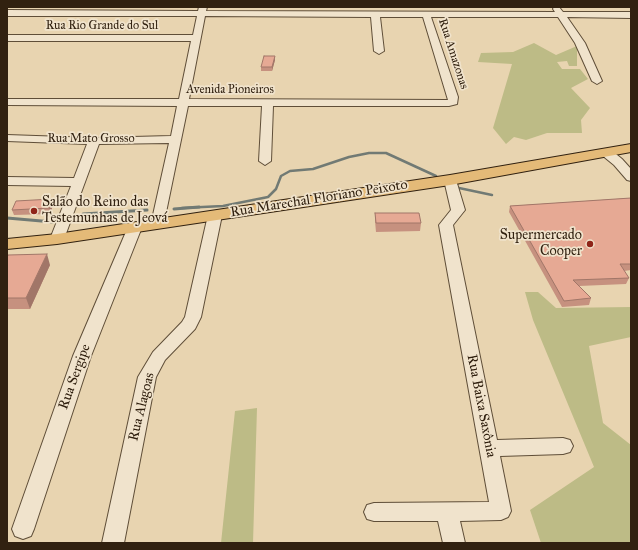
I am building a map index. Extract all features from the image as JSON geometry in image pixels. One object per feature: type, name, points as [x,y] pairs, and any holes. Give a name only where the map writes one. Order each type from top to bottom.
[{"type":"main road","name":"Rua Marechal Floriano Peixoto","points":[[7,244],[57,239],[450,180],[631,148]]},
{"type":"street","points":[[7,13],[116,10],[203,10],[375,14],[426,14],[485,11],[562,11],[631,15]]},
{"type":"street","points":[[158,224],[203,10]]},
{"type":"street","points":[[562,11],[580,43],[588,65],[597,81]]},
{"type":"street","points":[[375,14],[379,51]]},
{"type":"street","name":"Rua Amazonas","points":[[426,14],[453,102]]},
{"type":"street","name":"Rua Rio Grande do Sul","points":[[7,38],[197,38]]},
{"type":"street","name":"Avenida Pioneiros","points":[[7,102],[444,104],[453,102]]},
{"type":"street","points":[[265,161],[268,103]]},
{"type":"street","name":"Rua Mato Grosso","points":[[7,138],[94,141],[175,139]]},
{"type":"street","points":[[57,239],[94,141]]},
{"type":"street","points":[[607,153],[618,162],[631,177]]},
{"type":"street","name":"Rua Baixa Saxônia","points":[[374,512],[501,511],[446,225],[458,210],[450,180]]},
{"type":"street","points":[[7,181],[78,182]]},
{"type":"street","name":"Rua Alagoas","points":[[113,543],[147,377],[159,356],[189,325],[193,317],[215,215]]},
{"type":"street","name":"Rua Sergipe","points":[[23,529],[82,356],[135,227]]},
{"type":"street","points":[[489,448],[563,446]]},
{"type":"street","points":[[447,512],[454,543]]},
{"type":"shaded area","points":[[534,43],[556,55],[577,46],[577,66],[569,66],[567,61],[557,62],[562,69],[580,69],[588,79],[571,88],[590,108],[581,120],[582,133],[547,133],[526,140],[514,137],[506,144],[493,128],[512,64],[478,62],[481,53],[513,52]]},
{"type":"shaded area","points":[[525,292],[538,292],[556,308],[631,307],[631,337],[589,346],[603,423],[631,445],[631,543],[541,543],[530,510],[594,467],[533,320]]},
{"type":"shaded area","points":[[257,408],[253,543],[221,543],[235,411]]},
{"type":"building","points":[[264,56],[275,56],[272,67],[261,67]]},
{"type":"building","name":"Supermercado Cooper","points":[[631,198],[631,264],[620,264],[629,278],[573,280],[591,298],[564,301],[510,206]]},
{"type":"building","points":[[52,199],[49,208],[12,210],[16,201]]},
{"type":"building","points":[[375,213],[419,213],[421,223],[376,223]]},
{"type":"building","points":[[47,254],[26,298],[7,298],[8,255]]},
{"type":"waterway","points":[[194,207],[223,206],[268,197],[276,189],[281,176],[290,171],[313,169],[349,157],[369,153],[386,153],[436,176]]},
{"type":"waterway","points":[[459,188],[492,195]]},
{"type":"waterway","points":[[174,209],[194,207]]},
{"type":"waterway","points":[[182,208],[194,207]]},
{"type":"waterway","points":[[194,207],[199,207]]},
{"type":"waterway","points":[[83,214],[147,210]]},
{"type":"waterway","points":[[7,218],[53,222]]},
{"type":"place","name":"Salão do Reino das Testemunhas de Jeová","points":[[34,211]]},
{"type":"place","name":"Supermercado Cooper","points":[[590,244]]}]
